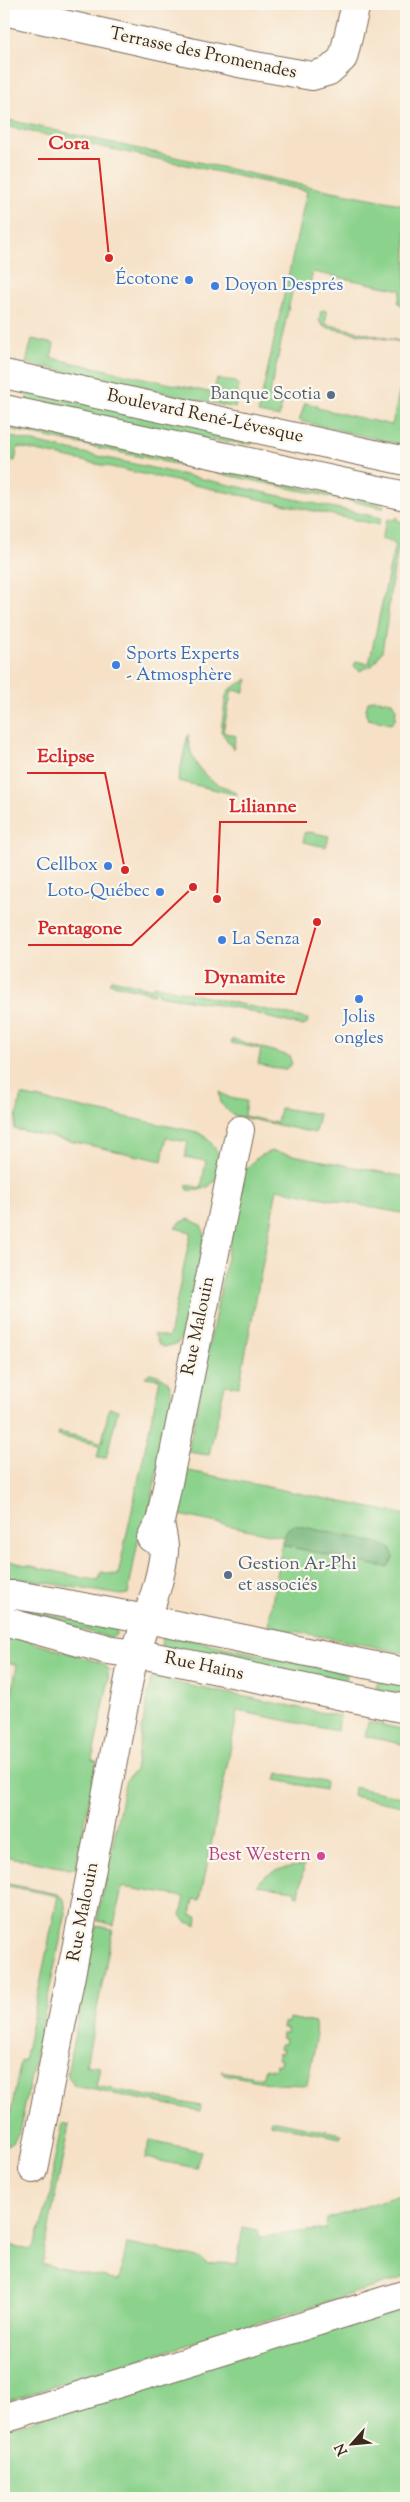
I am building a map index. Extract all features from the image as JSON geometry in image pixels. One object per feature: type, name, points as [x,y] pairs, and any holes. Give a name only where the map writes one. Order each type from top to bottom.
[{"type":"main road","name":"Terrasse des Promenades","points":[[4,11],[244,64],[312,76],[330,71],[343,58],[356,4]]},
{"type":"main road","name":"Boulevard René-Lévesque","points":[[4,374],[406,461]]},
{"type":"main road","name":"Boulevard René-Lévesque","points":[[4,409],[328,477],[406,496]]},
{"type":"main road","name":"Rue Malouin","points":[[33,2169],[134,1655],[142,1618],[154,1602],[164,1550],[160,1522],[240,1130]]},
{"type":"main road","name":"Rue Hains","points":[[4,1595],[142,1618],[406,1672]]},
{"type":"main road","name":"Rue Hains","points":[[4,1621],[108,1650],[155,1657],[406,1709]]},
{"type":"main road","points":[[358,1699],[365,1664]]},
{"type":"main road","points":[[4,2419],[406,2294]]},
{"type":"green space","points":[[4,119],[306,186],[406,205],[406,307],[398,303],[401,290],[313,272],[309,288],[293,287],[270,394],[283,400],[279,417],[258,413],[307,191],[4,126]]},
{"type":"green space","points":[[325,310],[327,313],[325,324],[404,342],[406,335],[406,343],[324,327],[319,321],[321,311]]},
{"type":"green space","points":[[32,339],[54,344],[51,358],[213,393],[217,379],[235,382],[239,386],[235,408],[26,363]]},
{"type":"green space","points":[[406,363],[406,443],[398,444],[299,421],[305,403],[317,405],[317,408],[392,425]]},
{"type":"green space","points":[[27,392],[253,437],[252,444],[190,438],[27,401]]},
{"type":"green space","points":[[4,423],[384,505],[383,508],[4,428]]},
{"type":"green space","points":[[4,435],[381,518],[379,525],[18,447],[15,461],[4,459]]},
{"type":"green space","points":[[397,517],[397,521],[401,521],[402,530],[391,585],[382,651],[373,665],[359,671],[354,666],[356,661],[369,664],[395,543],[381,539],[387,519],[392,520]]},
{"type":"green space","points":[[248,679],[244,692],[232,690],[223,732],[236,736],[233,749],[221,731],[226,696],[230,689]]},
{"type":"green space","points":[[373,699],[392,702],[396,709],[395,720],[391,724],[368,719],[366,709],[368,702]]},
{"type":"green space","points":[[188,734],[190,749],[200,769],[210,780],[238,795],[178,781]]},
{"type":"green space","points":[[309,832],[329,836],[326,847],[304,842],[304,833]]},
{"type":"green space","points":[[112,979],[152,989],[153,985],[308,1019],[307,1024],[303,1026],[243,1009],[158,995],[158,990],[155,990],[154,994],[109,983]]},
{"type":"green space","points":[[233,1039],[289,1056],[292,1064],[284,1070],[258,1064],[261,1049],[231,1043]]},
{"type":"green space","points":[[219,1092],[230,1098],[246,1101],[244,1116],[277,1123],[280,1108],[319,1114],[315,1133],[232,1115],[221,1104]]},
{"type":"green space","points":[[21,1095],[197,1132],[215,1148],[219,1168],[216,1178],[210,1185],[201,1190],[188,1190],[186,1185],[201,1188],[206,1161],[185,1157],[188,1142],[166,1138],[162,1161],[14,1129]]},
{"type":"green space","points":[[272,1151],[406,1177],[406,1214],[277,1189],[239,1387],[225,1385],[209,1455],[188,1452],[243,1176],[254,1160]]},
{"type":"green space","points":[[189,1219],[201,1225],[205,1235],[185,1332],[177,1344],[164,1347],[159,1344],[154,1334],[169,1337],[191,1232],[175,1228],[179,1223]]},
{"type":"green space","points":[[150,1373],[166,1380],[172,1397],[148,1517],[140,1531],[128,1594],[121,1595],[4,1576],[4,1560],[99,1581],[101,1572],[118,1575],[160,1379],[145,1377]]},
{"type":"green space","points":[[109,1408],[118,1410],[106,1458],[97,1458],[100,1445],[58,1436],[59,1432],[102,1442]]},
{"type":"green space","points":[[184,1470],[406,1515],[406,1653],[268,1626],[282,1545],[378,1566],[388,1566],[394,1557],[287,1529],[283,1537],[175,1514]]},
{"type":"green space","points":[[295,1525],[378,1543],[390,1548],[394,1557],[388,1567],[378,1566],[282,1545],[287,1529]]},
{"type":"green space","points":[[12,1608],[116,1627],[117,1634],[111,1638],[12,1610]]},
{"type":"green space","points":[[4,1634],[102,1663],[110,1670],[107,1673],[109,1679],[92,1760],[97,1761],[76,1867],[70,1869],[4,1856],[4,1773],[10,1739],[4,1737],[17,1665],[4,1661]]},
{"type":"green space","points":[[167,1635],[346,1673],[347,1677],[344,1683],[161,1646],[162,1637]]},
{"type":"green space","points":[[151,1678],[340,1716],[337,1731],[238,1711],[200,1900],[194,1899],[191,1914],[198,1916],[197,1925],[186,1922],[181,1915],[185,1897],[122,1887],[114,1925],[97,1921],[125,1782],[135,1770]]},
{"type":"green space","points":[[379,1679],[406,1683],[406,1698],[379,1692],[376,1686]]},
{"type":"green space","points":[[368,1722],[406,1730],[406,1745],[365,1736]]},
{"type":"green space","points":[[278,1773],[326,1782],[325,1790],[276,1780]]},
{"type":"green space","points":[[354,1787],[406,1798],[406,1807],[353,1796]]},
{"type":"green space","points":[[304,1865],[299,1896],[295,1895],[295,1890],[257,1885],[260,1880],[271,1873],[284,1868]]},
{"type":"green space","points":[[9,1884],[58,1894],[64,1899],[66,1913],[19,2133],[13,2143],[4,2147],[21,2060],[24,2061],[58,1896],[8,1886]]},
{"type":"green space","points":[[96,1926],[113,1929],[86,2065],[100,2067],[96,2086],[201,2106],[200,2111],[74,2086],[67,2074]]},
{"type":"green space","points":[[289,2018],[315,2023],[316,2040],[307,2085],[274,2084],[223,2074],[221,2071],[262,2078],[265,2068],[275,2070],[276,2064],[279,2065],[281,2060],[278,2059],[278,2053],[281,2054],[283,2050],[279,2049],[280,2044],[284,2044],[285,2039],[281,2038],[282,2033],[286,2033],[287,2028],[283,2028],[284,2022],[288,2023]]},
{"type":"green space","points":[[271,2120],[341,2134],[340,2138],[270,2124]]},
{"type":"green space","points":[[62,2123],[69,2125],[42,2264],[119,2281],[127,2244],[199,2258],[208,2264],[219,2262],[237,2264],[243,2227],[258,2230],[260,2237],[326,2229],[327,2219],[406,2193],[406,2277],[4,2402],[4,2244],[30,2250],[35,2244],[52,2191],[53,2167]]},
{"type":"green space","points":[[150,2140],[201,2151],[196,2168],[145,2158]]},
{"type":"green space","points":[[406,2305],[406,2498],[4,2498],[4,2429]]},
{"type":"place","name":"Cora","points":[[109,258]]},
{"type":"place","name":"Écotone","points":[[189,280]]},
{"type":"place","name":"Doyon Després","points":[[215,286]]},
{"type":"place","name":"Banque Scotia","points":[[331,395]]},
{"type":"place","name":"Sports Experts - Atmosphère","points":[[116,665]]},
{"type":"place","name":"Cellbox","points":[[108,866]]},
{"type":"place","name":"Eclipse","points":[[125,870]]},
{"type":"place","name":"Pentagone","points":[[193,887]]},
{"type":"place","name":"Loto-Québec","points":[[160,892]]},
{"type":"place","name":"Lilianne","points":[[217,899]]},
{"type":"place","name":"Dynamite","points":[[317,922]]},
{"type":"place","name":"La Senza","points":[[222,940]]},
{"type":"place","name":"Jolis ongles","points":[[359,999]]},
{"type":"place","name":"Gestion Ar-Phi et associés","points":[[228,1575]]},
{"type":"place","name":"Best Western","points":[[321,1856]]}]
